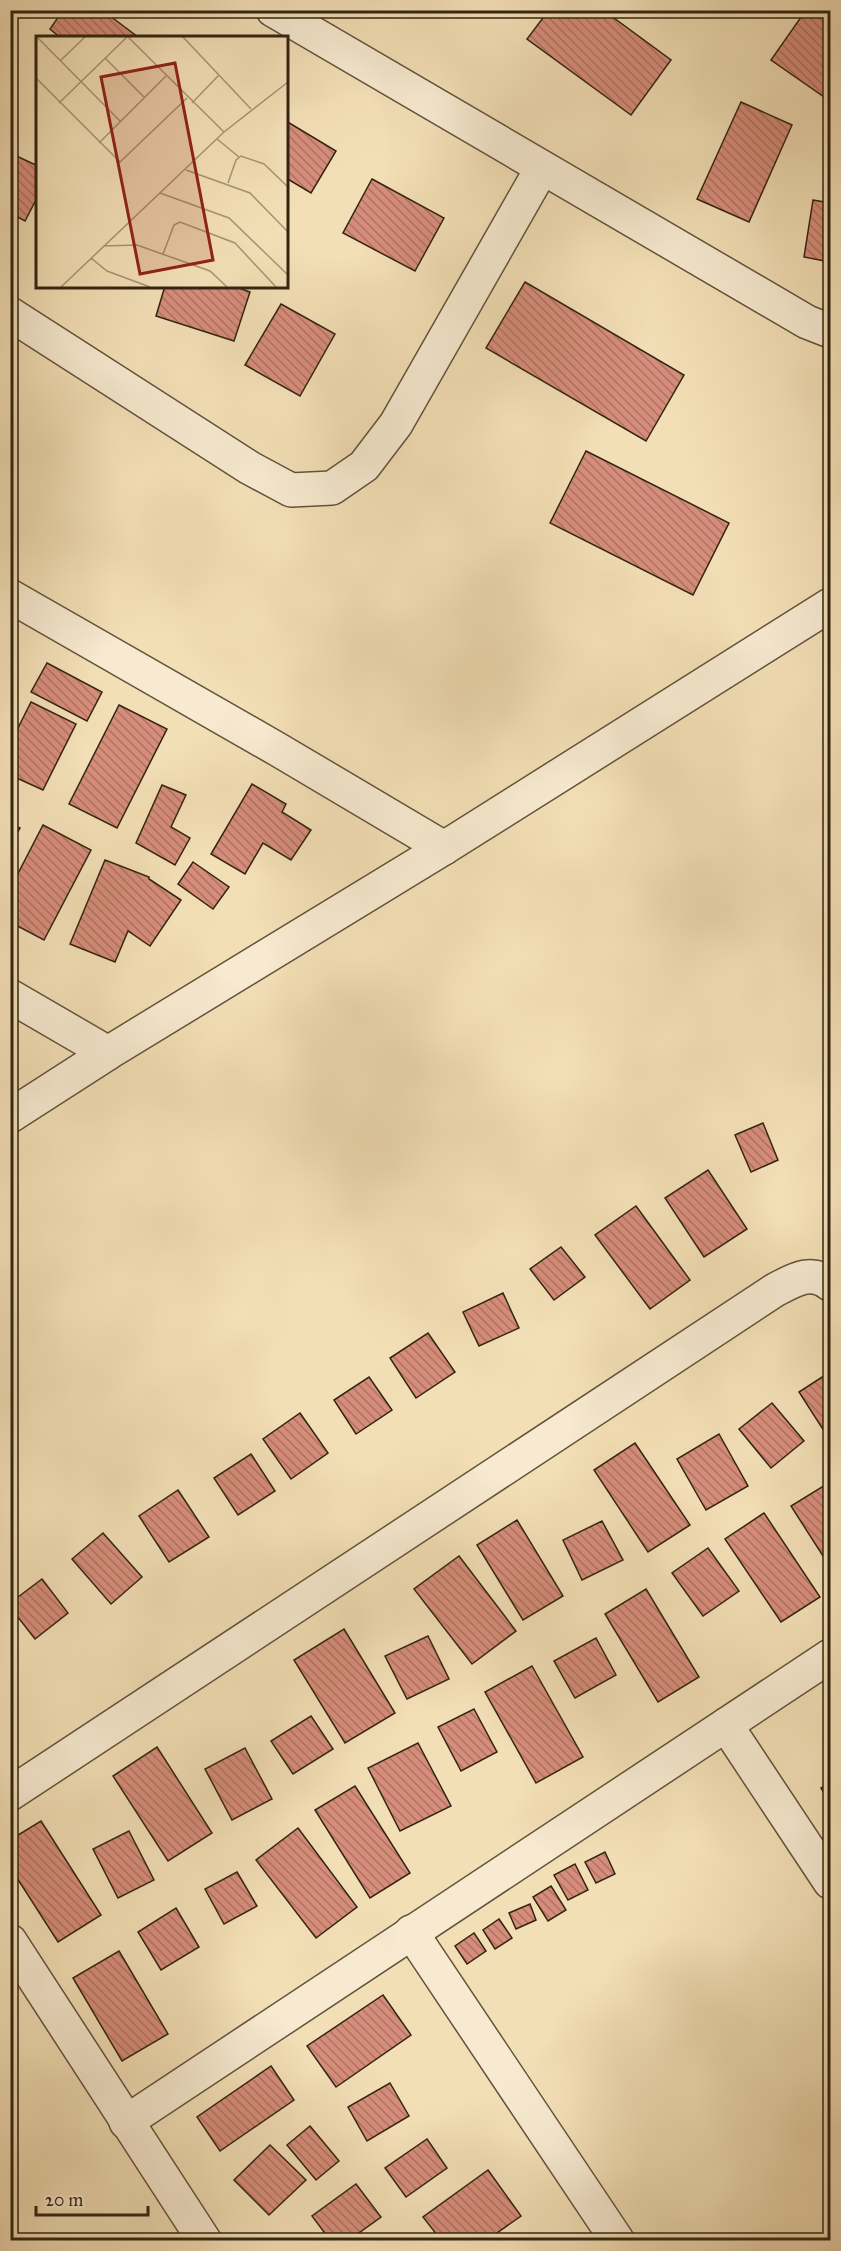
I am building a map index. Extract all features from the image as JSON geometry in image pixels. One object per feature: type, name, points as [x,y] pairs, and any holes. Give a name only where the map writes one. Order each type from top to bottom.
[{"type":"street","points":[[273,10],[807,322],[831,331]]},
{"type":"street","points":[[10,314],[250,468],[291,490],[332,488],[364,466],[396,424],[542,168]]},
{"type":"street","points":[[10,596],[444,848]]},
{"type":"street","points":[[10,1116],[108,1053],[444,848],[831,605]]},
{"type":"street","points":[[10,996],[108,1053]]},
{"type":"street","points":[[10,1794],[775,1290],[805,1275],[824,1279],[831,1284]]},
{"type":"street","points":[[126,2122],[831,1656]]},
{"type":"street","points":[[726,1725],[831,1882]]},
{"type":"street","points":[[411,1932],[617,2241]]},
{"type":"street","points":[[10,1941],[204,2241]]},
{"type":"building","points":[[63,10],[102,10],[137,36],[59,36],[50,29]]},
{"type":"building","points":[[549,10],[603,10],[671,60],[631,115],[527,39]]},
{"type":"building","points":[[806,10],[812,10],[830,23],[830,101],[771,60]]},
{"type":"building","points":[[741,102],[792,125],[749,222],[697,199]]},
{"type":"building","points":[[288,122],[336,151],[311,193],[288,179]]},
{"type":"building","points":[[10,153],[36,165],[36,200],[25,221],[10,213]]},
{"type":"building","points":[[372,179],[444,218],[415,271],[343,233]]},
{"type":"building","points":[[813,200],[830,203],[830,262],[804,257]]},
{"type":"building","points":[[525,282],[684,375],[646,441],[486,348]]},
{"type":"building","points":[[164,288],[239,288],[250,292],[234,341],[156,316]]},
{"type":"building","points":[[281,304],[335,334],[300,396],[245,365]]},
{"type":"building","points":[[586,451],[729,523],[693,595],[550,523]]},
{"type":"building","points":[[47,663],[102,692],[87,721],[31,692]]},
{"type":"building","points":[[31,702],[76,724],[43,790],[10,775],[10,744]]},
{"type":"building","points":[[119,705],[167,729],[117,828],[69,804]]},
{"type":"building","points":[[252,784],[286,804],[282,812],[311,830],[291,860],[263,843],[245,874],[211,854]]},
{"type":"building","points":[[162,785],[186,795],[171,827],[190,838],[175,865],[136,843]]},
{"type":"building","points":[[10,823],[20,828],[10,845]]},
{"type":"building","points":[[43,825],[91,850],[44,940],[10,922],[10,889]]},
{"type":"building","points":[[105,860],[149,877],[181,900],[150,946],[128,931],[115,962],[70,944]]},
{"type":"building","points":[[193,862],[229,887],[213,909],[178,884]]},
{"type":"building","points":[[763,1123],[778,1160],[751,1172],[735,1135]]},
{"type":"building","points":[[708,1170],[747,1229],[704,1257],[665,1198]]},
{"type":"building","points":[[636,1206],[690,1280],[650,1309],[595,1235]]},
{"type":"building","points":[[561,1247],[585,1277],[554,1300],[530,1269]]},
{"type":"building","points":[[503,1293],[519,1328],[479,1346],[463,1312]]},
{"type":"building","points":[[428,1333],[455,1372],[416,1398],[390,1358]]},
{"type":"building","points":[[830,1372],[830,1427],[824,1431],[799,1392]]},
{"type":"building","points":[[369,1377],[392,1410],[356,1434],[334,1400]]},
{"type":"building","points":[[772,1403],[804,1441],[771,1468],[739,1429]]},
{"type":"building","points":[[300,1413],[328,1453],[291,1479],[263,1439]]},
{"type":"building","points":[[719,1434],[748,1486],[706,1510],[677,1459]]},
{"type":"building","points":[[635,1443],[690,1525],[648,1552],[594,1470]]},
{"type":"building","points":[[251,1454],[275,1491],[238,1515],[214,1478]]},
{"type":"building","points":[[830,1482],[830,1567],[791,1506]]},
{"type":"building","points":[[178,1490],[209,1537],[169,1562],[139,1516]]},
{"type":"building","points":[[764,1513],[820,1597],[781,1622],[725,1539]]},
{"type":"building","points":[[517,1520],[563,1596],[523,1620],[477,1545]]},
{"type":"building","points":[[602,1521],[623,1560],[582,1580],[563,1540]]},
{"type":"building","points":[[103,1533],[142,1577],[111,1604],[72,1559]]},
{"type":"building","points":[[708,1548],[739,1591],[703,1616],[672,1573]]},
{"type":"building","points":[[459,1556],[516,1631],[472,1664],[414,1589]]},
{"type":"building","points":[[42,1579],[68,1613],[35,1639],[10,1607],[10,1603]]},
{"type":"building","points":[[646,1589],[699,1677],[658,1702],[605,1614]]},
{"type":"building","points":[[344,1629],[395,1713],[345,1743],[294,1660]]},
{"type":"building","points":[[428,1636],[449,1679],[407,1699],[385,1656]]},
{"type":"building","points":[[596,1638],[616,1675],[575,1698],[554,1661]]},
{"type":"building","points":[[532,1666],[583,1757],[536,1783],[485,1692]]},
{"type":"building","points":[[474,1709],[497,1752],[461,1771],[438,1727]]},
{"type":"building","points":[[311,1716],[333,1749],[293,1774],[271,1741]]},
{"type":"building","points":[[418,1743],[451,1806],[400,1831],[368,1768]]},
{"type":"building","points":[[157,1747],[212,1833],[168,1861],[113,1776]]},
{"type":"building","points":[[245,1748],[272,1799],[232,1820],[205,1769]]},
{"type":"building","points":[[830,1783],[830,1803],[821,1788]]},
{"type":"building","points":[[355,1786],[410,1873],[370,1898],[315,1810]]},
{"type":"building","points":[[41,1821],[101,1915],[58,1942],[10,1867],[10,1840]]},
{"type":"building","points":[[298,1828],[357,1907],[316,1938],[256,1860]]},
{"type":"building","points":[[129,1831],[154,1880],[118,1898],[93,1849]]},
{"type":"building","points":[[605,1852],[615,1874],[596,1883],[585,1862]]},
{"type":"building","points":[[575,1864],[588,1890],[568,1900],[554,1875]]},
{"type":"building","points":[[237,1872],[257,1906],[224,1924],[205,1889]]},
{"type":"building","points":[[551,1886],[566,1910],[548,1921],[533,1897]]},
{"type":"building","points":[[530,1904],[536,1920],[516,1929],[509,1913]]},
{"type":"building","points":[[176,1908],[199,1947],[161,1970],[138,1932]]},
{"type":"building","points":[[499,1919],[512,1938],[495,1949],[483,1930]]},
{"type":"building","points":[[474,1933],[486,1951],[467,1964],[455,1946]]},
{"type":"building","points":[[119,1951],[168,2034],[122,2061],[73,1978]]},
{"type":"building","points":[[383,1995],[411,2035],[336,2087],[307,2046]]},
{"type":"building","points":[[271,2066],[294,2100],[220,2151],[197,2117]]},
{"type":"building","points":[[390,2083],[409,2116],[367,2141],[348,2107]]},
{"type":"building","points":[[310,2126],[339,2161],[316,2180],[287,2145]]},
{"type":"building","points":[[427,2139],[447,2168],[406,2197],[385,2168]]},
{"type":"building","points":[[270,2145],[306,2180],[269,2215],[234,2180]]},
{"type":"building","points":[[488,2170],[521,2216],[487,2240],[441,2240],[423,2217]]},
{"type":"building","points":[[356,2184],[381,2217],[349,2240],[330,2240],[312,2216]]}]
